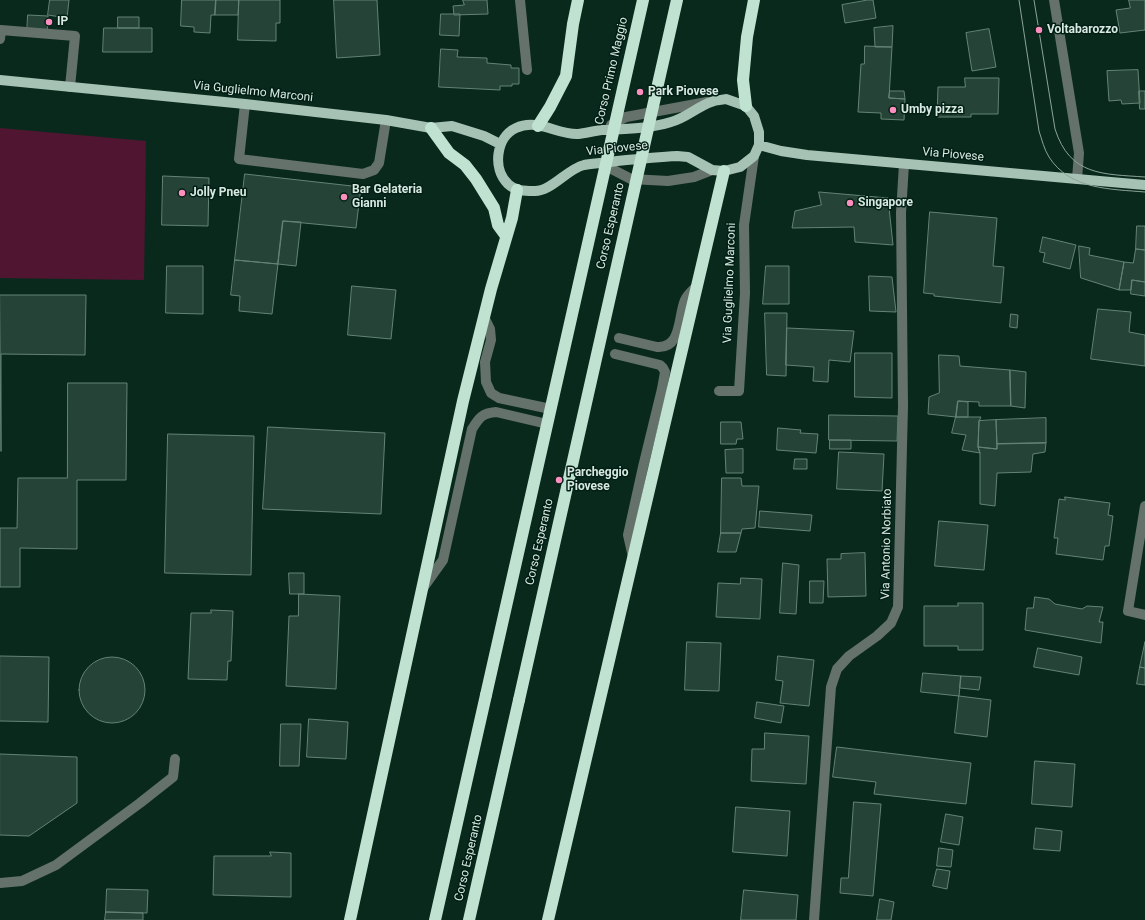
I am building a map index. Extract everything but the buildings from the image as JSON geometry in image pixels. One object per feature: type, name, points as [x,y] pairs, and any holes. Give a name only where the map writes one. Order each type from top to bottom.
[{"type":"highway","points":[[538,126],[566,76],[578,0]]},
{"type":"highway","name":"Corso Primo Maggio","points":[[610,148],[642,0]]},
{"type":"highway","name":"Corso Esperanto","points":[[469,920],[677,0]]},
{"type":"highway","points":[[746,106],[743,80],[747,37],[754,0]]},
{"type":"highway","points":[[431,128],[449,152],[465,165],[476,178],[494,208],[498,225],[506,236]]},
{"type":"highway","name":"Corso Esperanto","points":[[435,920],[610,148]]},
{"type":"highway","points":[[548,920],[697,286],[718,170]]},
{"type":"highway","points":[[350,920],[463,401],[484,317],[512,218],[517,190]]},
{"type":"main road","name":"Via Guglielmo Marconi","points":[[0,80],[245,104],[386,120],[431,128],[452,126],[484,136],[500,144]]},
{"type":"main road","name":"Via Piovese","points":[[500,144],[506,136],[516,128],[529,124],[561,132],[577,134],[657,126],[673,122],[711,102],[726,99],[746,106]]},
{"type":"main road","points":[[718,170],[740,167],[754,156],[759,145],[760,132],[758,126],[754,116],[746,106]]},
{"type":"main road","points":[[500,144],[498,163],[508,184],[517,190]]},
{"type":"main road","name":"Via Piovese","points":[[759,145],[781,151],[807,155],[1145,185]]},
{"type":"main road","name":"Via Piovese","points":[[517,190],[536,191],[548,187],[567,173],[583,165],[600,163],[677,156],[688,158],[718,170]]},
{"type":"street","points":[[520,0],[527,70]]},
{"type":"street","points":[[1054,0],[1079,153],[1077,179]]},
{"type":"street","points":[[0,39],[1,30],[75,36],[70,86]]},
{"type":"street","points":[[598,131],[626,117],[711,102]]},
{"type":"street","points":[[245,104],[239,159],[363,174],[374,170],[379,163],[386,120]]},
{"type":"street","name":"Via Guglielmo Marconi","points":[[719,391],[740,390],[745,293],[744,225],[754,156]]},
{"type":"street","points":[[600,163],[631,179],[668,181],[694,177],[718,170]]},
{"type":"street","name":"Via Antonio Norbiato","points":[[814,920],[831,687],[837,669],[849,656],[877,636],[891,623],[898,607],[903,406],[901,213],[904,164]]},
{"type":"street","points":[[619,338],[657,347],[669,345],[675,339],[685,299],[697,286]]},
{"type":"street","points":[[484,317],[490,329],[491,340],[485,362],[486,382],[491,393],[498,398],[546,408]]},
{"type":"street","points":[[616,354],[660,365],[665,372],[642,467],[628,535],[633,557]]},
{"type":"street","points":[[422,589],[443,560],[472,429],[479,417],[488,413],[496,412],[543,423]]},
{"type":"street","points":[[1145,506],[1128,611],[1145,615]]},
{"type":"street","points":[[0,883],[22,880],[56,865],[140,803],[172,777],[175,759]]},
{"type":"shaded area","points":[[0,128],[146,141],[144,280],[0,278]]},
{"type":"tram line","points":[[1019,0],[1039,131],[1044,148],[1049,157],[1058,168],[1068,176],[1080,182],[1092,186],[1145,192]]},
{"type":"tram line","points":[[1034,0],[1055,129],[1061,144],[1069,156],[1090,170],[1115,175],[1145,177]]},
{"type":"place","name":"IP","points":[[49,22]]},
{"type":"place","name":"Voltabarozzo","points":[[1039,30]]},
{"type":"place","name":"Park Piovese","points":[[640,92]]},
{"type":"place","name":"Umby pizza","points":[[893,110]]},
{"type":"place","name":"Jolly Pneu","points":[[182,193]]},
{"type":"place","name":"Bar Gelateria Gianni","points":[[344,197]]},
{"type":"place","name":"Singapore","points":[[850,203]]},
{"type":"place","name":"Parcheggio Piovese","points":[[559,480]]}]
